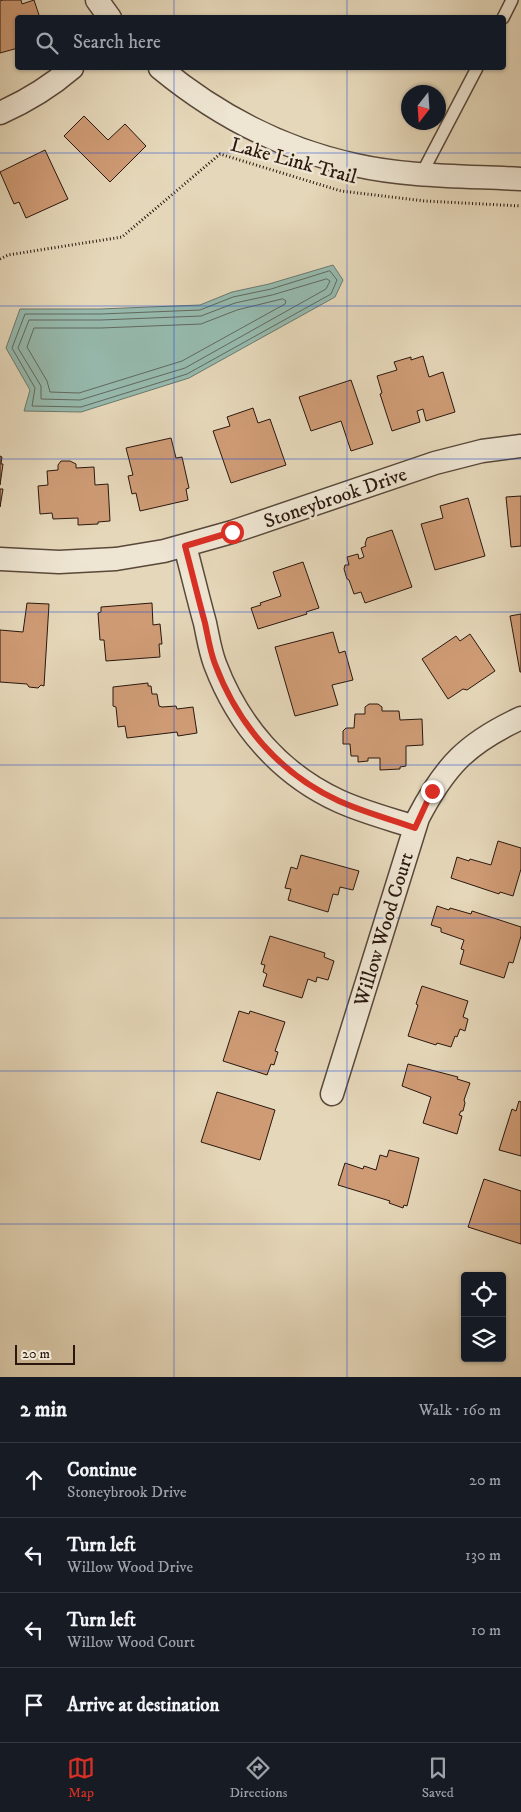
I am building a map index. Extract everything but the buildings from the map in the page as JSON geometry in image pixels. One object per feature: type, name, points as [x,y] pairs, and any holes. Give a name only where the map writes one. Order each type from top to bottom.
[{"type":"street","points":[[97,0],[108,15]]},
{"type":"street","points":[[0,114],[54,83],[70,70]]},
{"type":"street","points":[[162,70],[184,88],[222,113],[262,134],[312,154],[356,166],[401,172],[521,179]]},
{"type":"street","name":"Stoneybrook Drive","points":[[0,559],[59,562],[116,559],[185,546],[232,532],[435,462],[482,451],[521,446]]},
{"type":"street","points":[[185,546],[214,662],[228,696],[242,720],[262,745],[282,765],[311,786],[346,804],[415,828]]},
{"type":"street","name":"Willow Wood Court","points":[[332,1094],[415,828],[432,791],[451,766],[471,746],[497,729],[521,718]]},
{"type":"lane","points":[[504,15],[512,0]]},
{"type":"lane","points":[[422,173],[476,70]]},
{"type":"path","name":"Lake Link Trail","points":[[0,259],[8,255],[122,237],[220,154],[340,191],[425,201],[521,206]]},
{"type":"water","points":[[333,265],[343,280],[335,297],[189,378],[81,412],[24,411],[30,390],[6,348],[20,309],[100,309],[200,305],[232,292],[269,284]]},
{"type":"route","points":[[232,532],[185,546],[214,662],[228,696],[242,720],[262,745],[282,765],[311,786],[339,801],[415,828],[432,791]]}]
